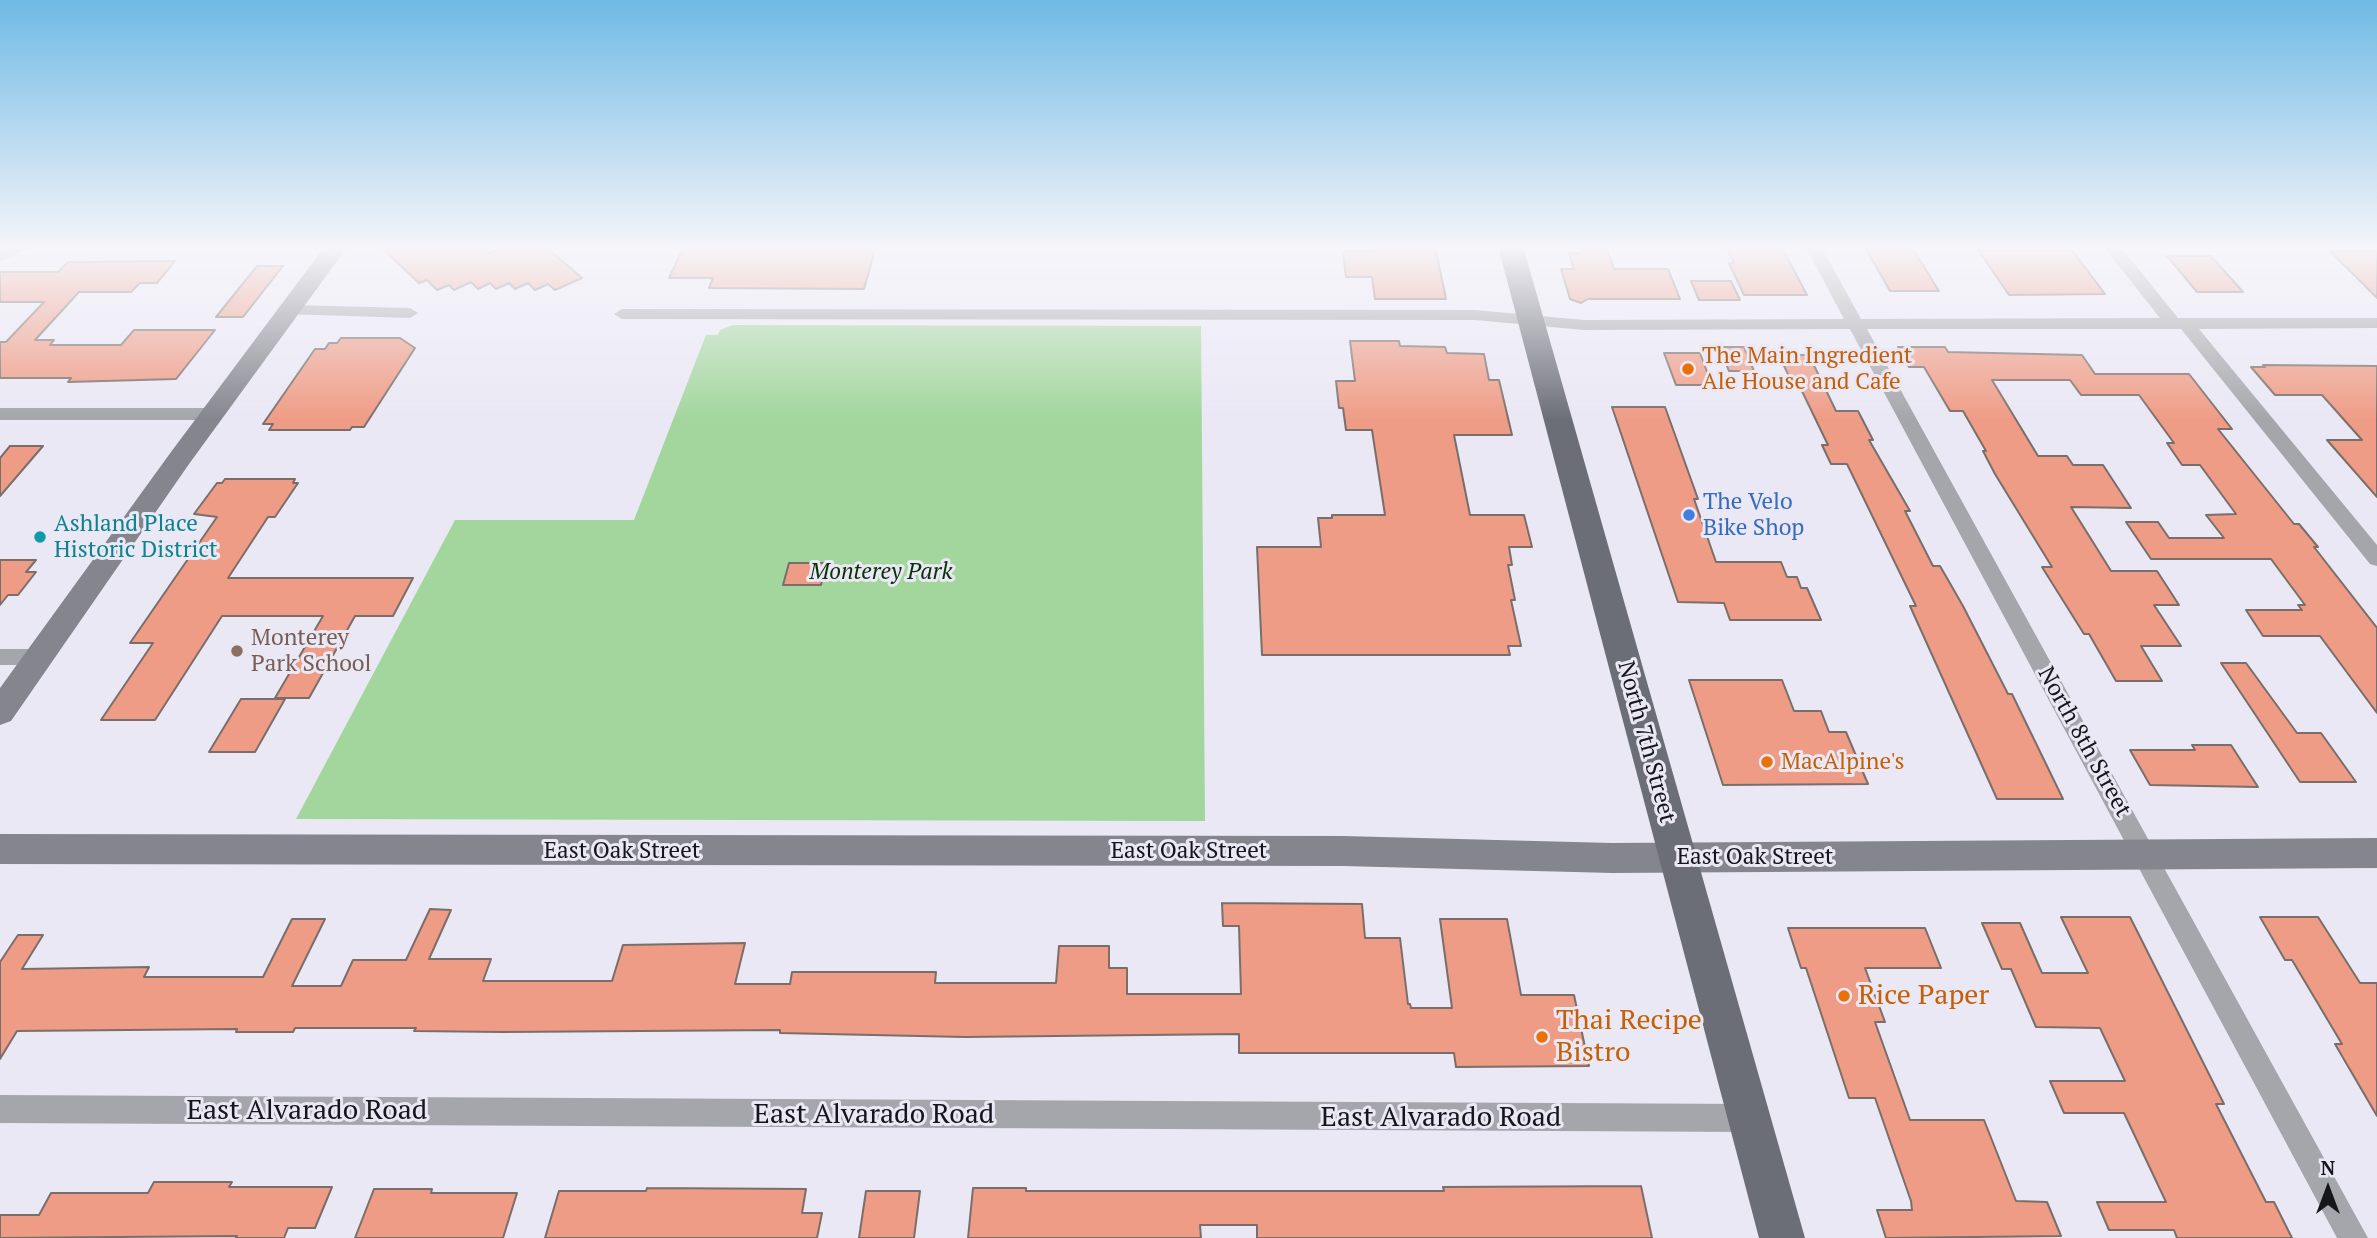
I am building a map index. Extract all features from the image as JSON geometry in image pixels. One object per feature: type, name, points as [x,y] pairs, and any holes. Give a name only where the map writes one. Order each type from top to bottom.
[{"type":"main road","name":"North 7th Street","points":[[1525,304],[1782,1238]]},
{"type":"street","points":[[0,712],[295,304]]},
{"type":"street","name":"North 8th Street","points":[[1844,304],[2353,1238]]},
{"type":"street","points":[[2162,304],[2377,559]]},
{"type":"street","points":[[290,310],[410,313]]},
{"type":"street","points":[[622,314],[1475,314],[1584,325],[2377,323]]},
{"type":"street","points":[[0,414],[213,414]]},
{"type":"street","points":[[0,657],[38,657]]},
{"type":"street","name":"East Oak Street","points":[[0,849],[1343,851],[1510,857],[1924,858],[2377,853]]},
{"type":"street","name":"East Alvarado Road","points":[[0,1109],[1749,1118]]},
{"type":"green space","name":"Monterey Park","points":[[733,325],[1201,326],[1205,821],[296,819],[455,520],[634,520],[706,335],[718,335],[720,330]]},
{"type":"building","points":[[42,304],[68,304],[35,340],[54,340],[50,345],[121,345],[134,330],[215,330],[176,379],[68,382],[71,378],[0,378],[0,342],[6,342]]},
{"type":"building","points":[[227,304],[253,304],[243,317],[216,317]]},
{"type":"building","points":[[341,338],[400,338],[415,348],[364,427],[352,427],[350,430],[269,430],[273,424],[263,424],[315,349],[325,349],[329,343],[337,343]]},
{"type":"building","points":[[1350,341],[1399,341],[1400,346],[1445,347],[1447,353],[1484,354],[1489,380],[1499,380],[1512,435],[1454,435],[1470,515],[1524,515],[1532,547],[1509,547],[1512,565],[1508,565],[1515,600],[1511,600],[1521,646],[1508,646],[1510,655],[1262,655],[1257,547],[1321,547],[1318,518],[1332,518],[1332,515],[1385,515],[1372,430],[1346,430],[1343,408],[1339,408],[1336,381],[1355,381]]},
{"type":"building","points":[[1719,347],[1744,347],[1754,371],[1729,371]]},
{"type":"building","points":[[1898,347],[1945,347],[1948,352],[2082,355],[2095,374],[2189,374],[2232,429],[2218,429],[2294,524],[2299,524],[2318,547],[2314,547],[2377,628],[2377,713],[2320,636],[2263,636],[2246,610],[2302,610],[2298,605],[2305,605],[2271,559],[2151,559],[2126,522],[2158,522],[2169,538],[2224,538],[2206,515],[2236,514],[2200,465],[2182,465],[2167,443],[2174,443],[2139,395],[2081,395],[2070,380],[1992,380],[2038,456],[2067,456],[2073,465],[2103,465],[2131,508],[2071,507],[2111,571],[2157,571],[2179,605],[2154,605],[2181,646],[2141,646],[2162,681],[2116,681],[2089,634],[2084,634],[2042,567],[2052,567],[1995,474],[1983,451],[1986,451],[1963,411],[1950,411],[1924,367],[1909,367]]},
{"type":"building","name":"The Main Ingredient Ale House and Cafe","points":[[1664,353],[1700,353],[1712,385],[1676,385]]},
{"type":"building","points":[[1779,355],[1809,355],[1836,411],[1858,411],[1873,440],[1869,440],[1910,511],[1905,511],[1933,566],[1940,566],[1963,606],[2008,694],[2012,694],[2063,799],[1997,799],[1910,606],[1916,606],[1847,464],[1831,464],[1822,445],[1828,445],[1799,385],[1793,385]]},
{"type":"building","points":[[2263,365],[2377,366],[2377,497],[2327,440],[2362,440],[2322,395],[2275,395],[2251,367],[2265,367]]},
{"type":"building","points":[[1612,407],[1665,407],[1698,499],[1694,499],[1716,562],[1781,562],[1787,577],[1797,577],[1801,588],[1807,588],[1821,620],[1730,620],[1724,603],[1678,602]]},
{"type":"building","points":[[10,446],[43,446],[0,496],[0,458]]},
{"type":"building","points":[[225,479],[295,479],[293,483],[298,483],[275,517],[268,517],[228,578],[413,578],[393,616],[355,616],[309,698],[275,698],[323,616],[222,616],[155,720],[101,720],[153,643],[130,643],[217,517],[194,514],[217,483],[222,483]]},
{"type":"building","points":[[0,560],[36,560],[26,572],[36,572],[18,595],[8,595],[0,605]]},
{"type":"building","points":[[789,563],[826,563],[821,585],[783,585]]},
{"type":"building","points":[[2221,663],[2246,663],[2297,733],[2321,733],[2356,782],[2300,782]]},
{"type":"building","points":[[1689,680],[1782,680],[1794,711],[1821,711],[1829,732],[1846,732],[1868,784],[1723,785]]},
{"type":"building","points":[[241,699],[285,699],[255,752],[209,752]]},
{"type":"building","points":[[2192,745],[2231,745],[2258,787],[2150,785],[2130,750],[2195,750]]},
{"type":"building","points":[[1222,903],[1362,904],[1365,938],[1400,938],[1408,1004],[1411,1008],[1452,1008],[1440,919],[1507,919],[1521,995],[1574,995],[1589,1066],[1456,1067],[1454,1053],[1239,1053],[1239,1034],[965,1037],[780,1033],[780,1030],[414,1031],[416,1028],[295,1028],[293,1032],[236,1032],[237,1029],[17,1031],[0,1059],[0,962],[18,935],[43,935],[22,969],[149,967],[144,977],[263,977],[292,919],[325,919],[292,986],[341,986],[353,960],[406,960],[430,909],[451,910],[429,959],[491,959],[483,981],[612,981],[623,945],[745,943],[735,984],[790,984],[792,972],[936,972],[935,983],[1056,983],[1059,946],[1109,946],[1109,968],[1127,968],[1127,994],[1241,994],[1239,926],[1223,926]]},
{"type":"building","points":[[2061,917],[2130,917],[2224,1104],[2216,1104],[2266,1202],[2274,1202],[2292,1238],[2177,1238],[2174,1230],[2109,1230],[2097,1202],[2166,1202],[2124,1113],[2064,1113],[2050,1081],[2125,1081],[2100,1028],[2036,1027],[2011,969],[2002,969],[1982,923],[2020,923],[2042,973],[2088,973]]},
{"type":"building","points":[[2260,917],[2318,917],[2360,983],[2377,983],[2377,1116],[2335,1044],[2342,1044],[2292,960],[2285,960]]},
{"type":"building","points":[[1788,928],[1925,928],[1941,968],[1865,968],[1885,1022],[1875,1022],[1910,1120],[1984,1120],[2016,1201],[2047,1202],[2061,1236],[1886,1238],[1877,1210],[1912,1210],[1911,1201],[1875,1098],[1849,1098],[1806,968],[1801,968]]},
{"type":"building","points":[[154,1182],[232,1182],[229,1187],[332,1187],[315,1228],[288,1228],[284,1238],[0,1238],[0,1215],[39,1215],[51,1193],[148,1193]]},
{"type":"building","points":[[1641,1186],[1652,1238],[1257,1238],[1257,1225],[1200,1225],[1201,1238],[968,1238],[973,1188],[1026,1188],[1026,1191],[1444,1191],[1443,1187]]},
{"type":"building","points":[[647,1188],[806,1189],[802,1213],[822,1213],[817,1238],[545,1238],[559,1191],[646,1191]]},
{"type":"building","points":[[374,1189],[432,1189],[431,1193],[517,1193],[503,1238],[355,1238]]},
{"type":"building","points":[[866,1191],[920,1191],[914,1238],[859,1238]]},
{"type":"place","name":"The Main Ingredient Ale House and Cafe","points":[[1688,369]]},
{"type":"place","name":"The Velo Bike Shop","points":[[1689,515]]},
{"type":"place","name":"Ashland Place Historic District","points":[[40,537]]},
{"type":"place","name":"Monterey Park School","points":[[237,651]]},
{"type":"place","name":"MacAlpine's","points":[[1767,762]]},
{"type":"place","name":"Rice Paper","points":[[1844,996]]},
{"type":"place","name":"Thai Recipe Bistro","points":[[1542,1037]]}]
